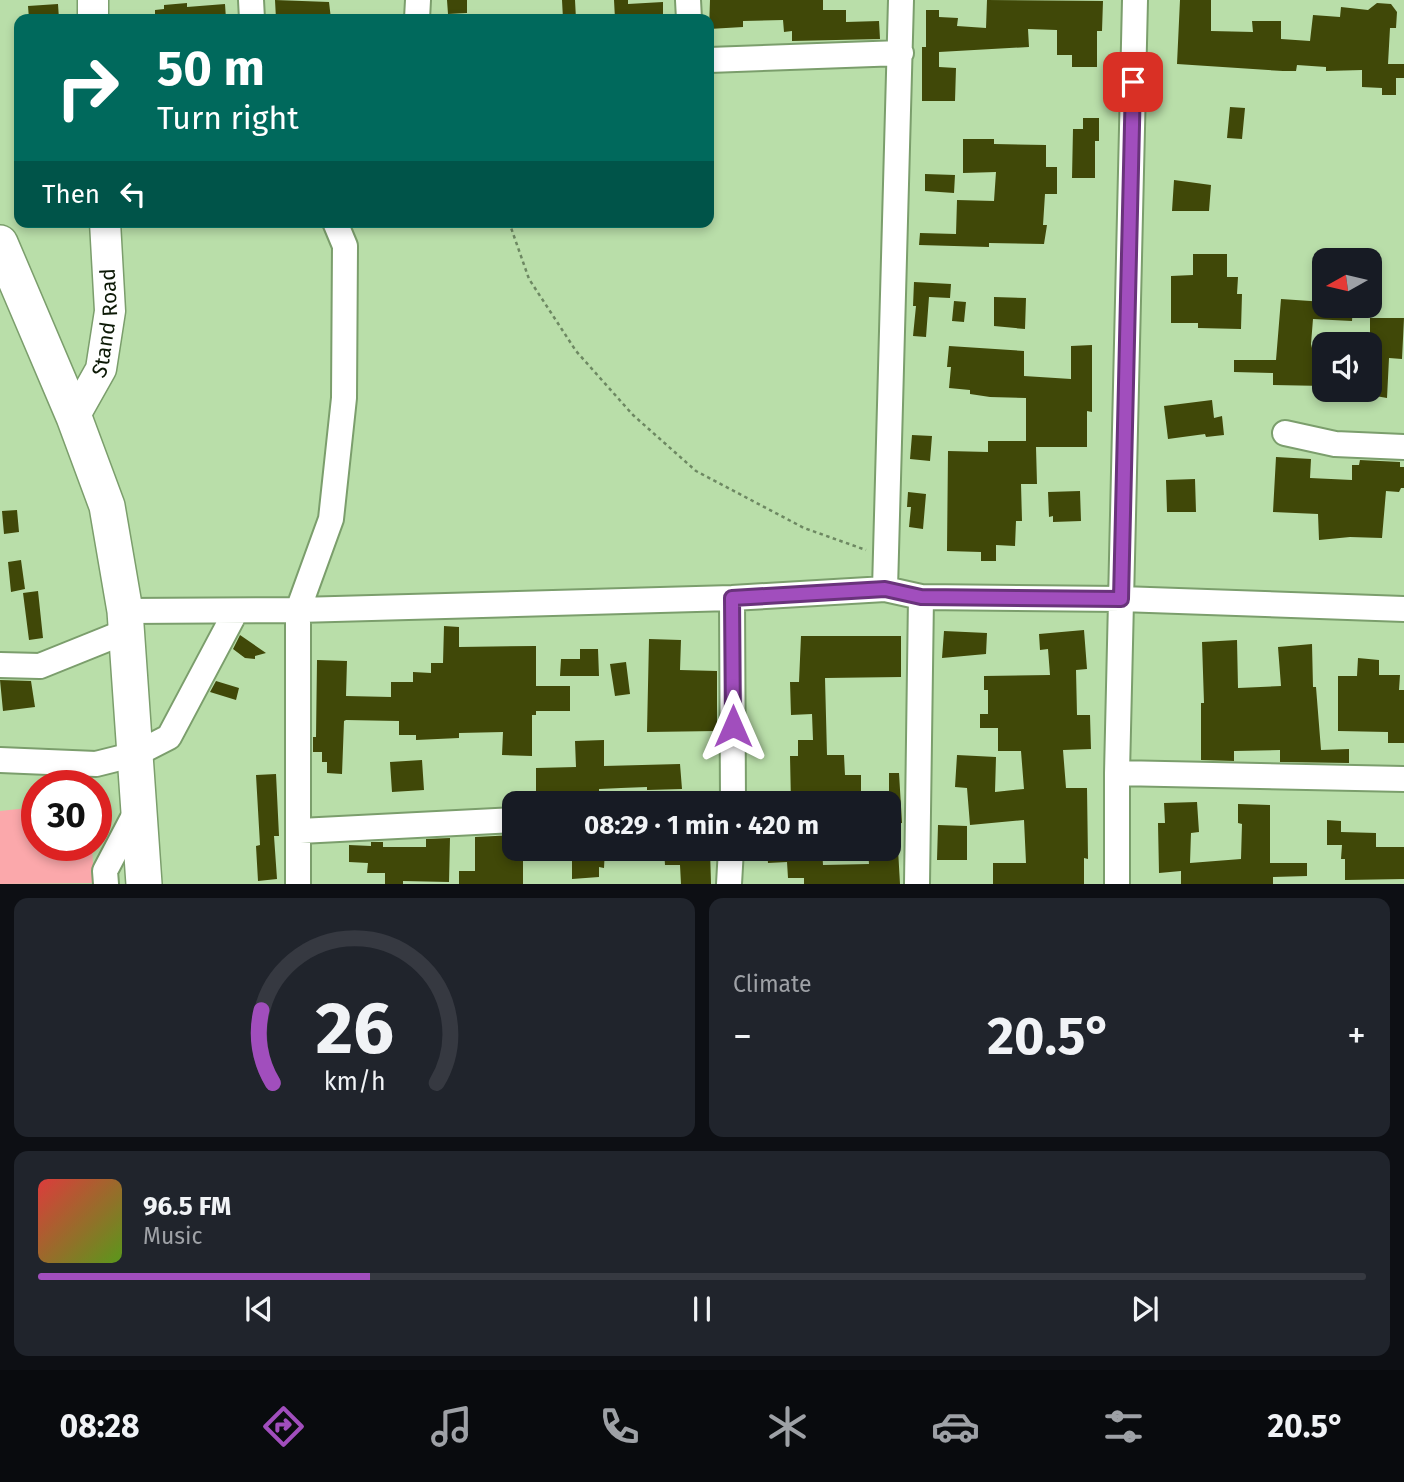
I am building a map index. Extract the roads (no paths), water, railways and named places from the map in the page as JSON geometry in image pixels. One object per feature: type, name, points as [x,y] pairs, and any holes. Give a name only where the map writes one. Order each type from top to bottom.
[{"type":"highway","points":[[0,243],[74,417],[107,506],[126,621],[144,884]]},
{"type":"main road","name":"Stand Road","points":[[74,417],[101,369],[110,310],[105,228]]},
{"type":"street","points":[[885,589],[901,0]]},
{"type":"street","points":[[1117,884],[1117,773],[1135,0]]},
{"type":"street","points":[[714,60],[901,53]]},
{"type":"street","points":[[298,884],[298,611],[331,519],[344,398],[345,246],[338,228]]},
{"type":"street","points":[[1285,433],[1335,444],[1404,447]]},
{"type":"street","points":[[0,665],[40,666],[126,621],[236,611],[732,598],[885,589],[921,597],[1121,599],[1404,609]]},
{"type":"street","points":[[917,884],[921,597]]},
{"type":"street","points":[[732,598],[733,791]]},
{"type":"street","points":[[0,760],[96,764],[136,754],[169,737],[236,611]]},
{"type":"street","points":[[1117,773],[1404,779]]},
{"type":"street","points":[[106,884],[105,871],[139,805]]},
{"type":"street","points":[[300,831],[502,821]]},
{"type":"street","points":[[729,884],[730,861]]}]
